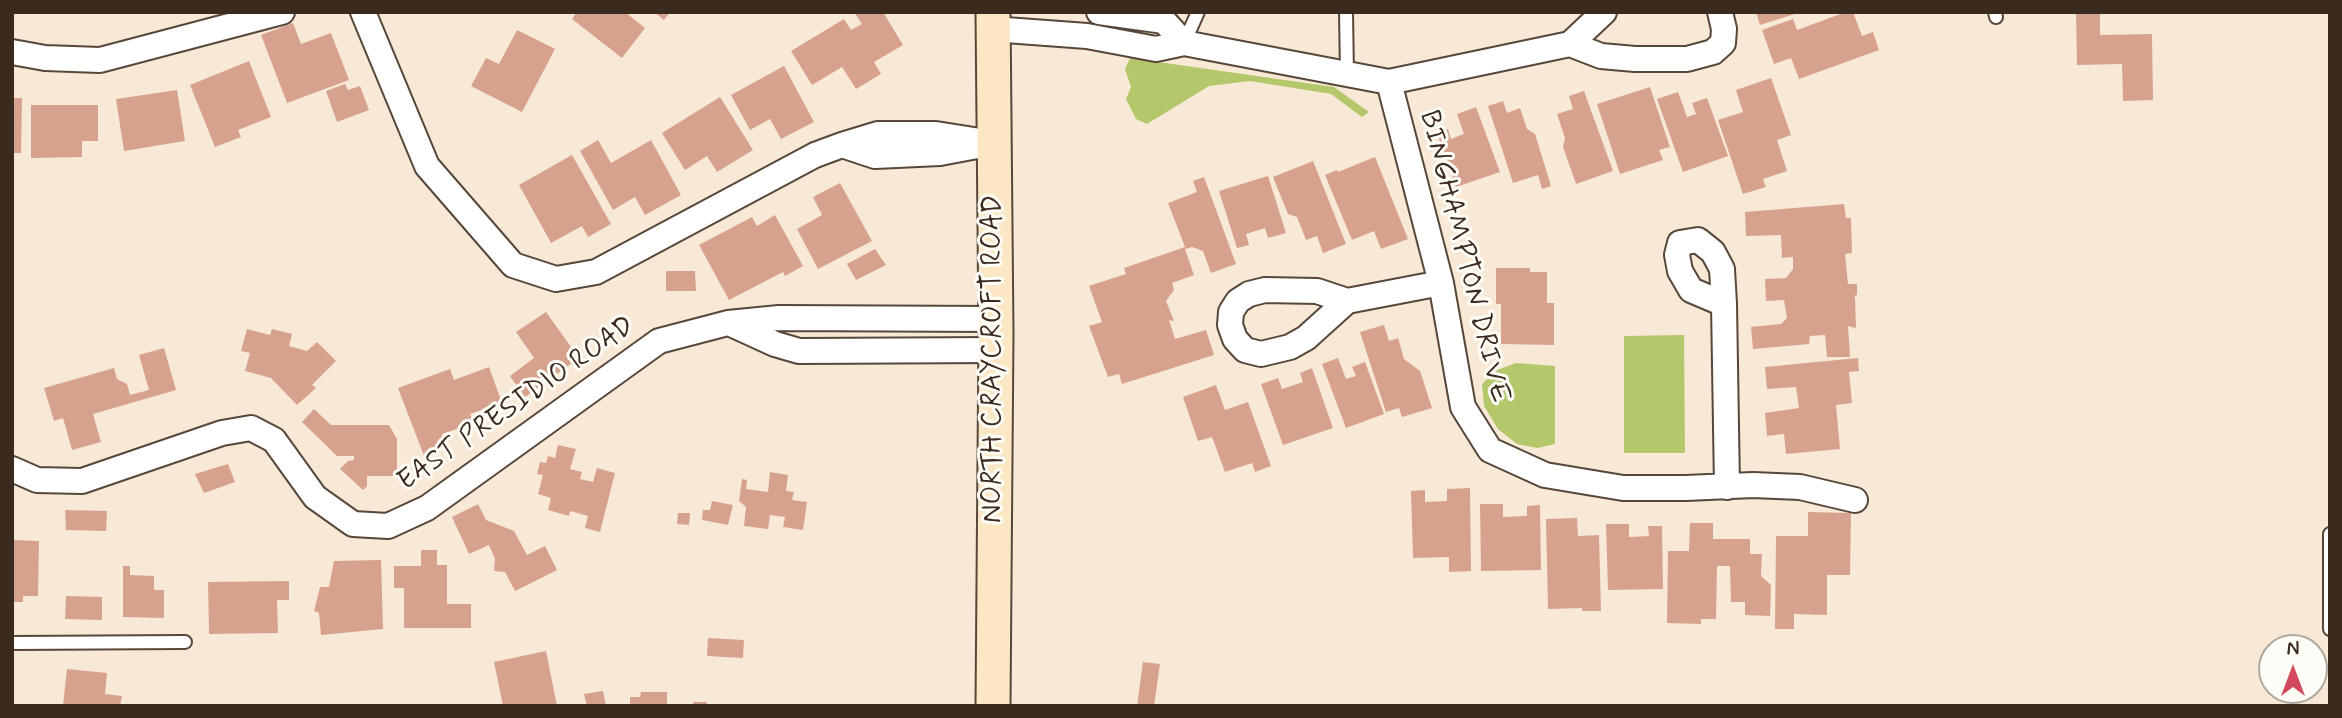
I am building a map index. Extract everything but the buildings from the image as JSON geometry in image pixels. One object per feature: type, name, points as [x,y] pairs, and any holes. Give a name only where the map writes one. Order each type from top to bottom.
[{"type":"main road","name":"NORTH CRAYCROFT ROAD","points":[[993,20],[993,706]]},
{"type":"street","points":[[12,52],[45,58],[100,60],[282,12]]},
{"type":"street","points":[[363,12],[427,166],[513,265],[556,279],[596,272],[815,155],[842,145],[878,134],[936,134],[993,143]]},
{"type":"street","points":[[1099,12],[1164,21],[1184,43]]},
{"type":"street","points":[[993,20],[1156,49],[1184,43],[1389,82],[1570,44],[1604,12]]},
{"type":"street","points":[[1570,44],[1601,56],[1687,59],[1713,52],[1723,43],[1724,29],[1720,12]]},
{"type":"street","name":"BINGHAMPTON DRIVE","points":[[1389,82],[1441,283],[1463,407],[1490,450],[1545,475],[1623,488],[1800,486],[1856,500]]},
{"type":"street","points":[[1347,301],[1441,283]]},
{"type":"street","points":[[1724,304],[1727,486]]},
{"type":"street","name":"EAST PRESIDIO ROAD","points":[[12,469],[37,480],[82,481],[222,433],[251,428],[274,440],[315,497],[353,524],[388,526],[428,508],[659,341],[728,323],[779,318],[995,335]]},
{"type":"street","points":[[728,323],[775,344],[799,351],[995,335]]},
{"type":"lane","points":[[1184,43],[1198,12]]},
{"type":"lane","points":[[1346,12],[1347,74]]},
{"type":"lane","points":[[2330,534],[2330,629]]},
{"type":"lane","points":[[12,643],[186,642]]},
{"type":"green space","points":[[1130,58],[1334,87],[1369,112],[1362,117],[1331,94],[1250,81],[1209,86],[1147,124],[1136,119],[1126,99],[1131,87],[1125,69]]},
{"type":"green space","points":[[1684,335],[1685,453],[1624,453],[1624,336]]},
{"type":"green space","points":[[1516,363],[1555,366],[1555,444],[1537,448],[1517,444],[1498,429],[1484,406],[1482,384],[1497,370]]}]
